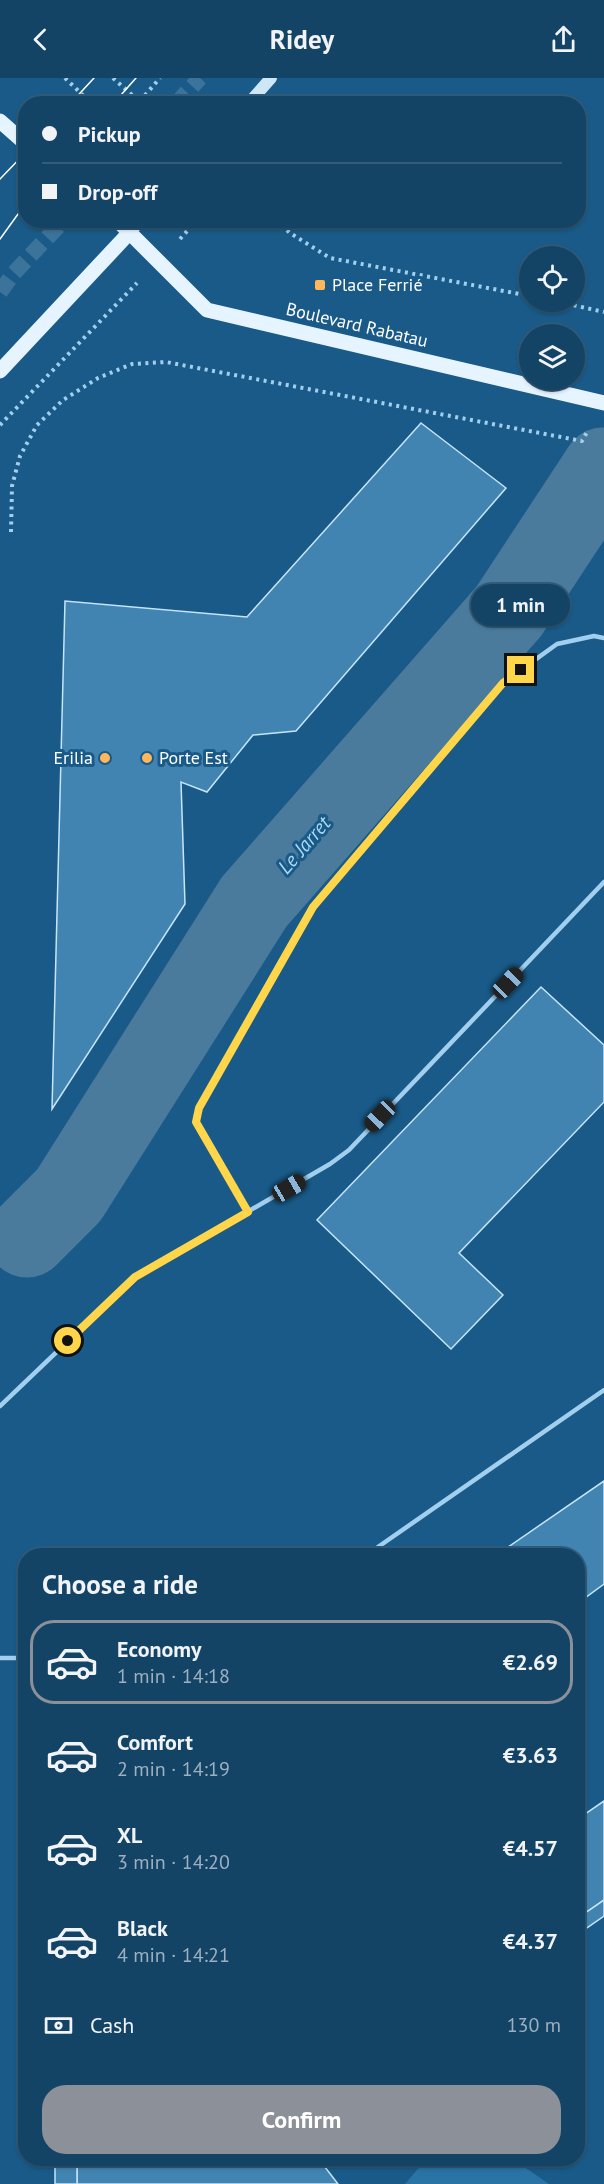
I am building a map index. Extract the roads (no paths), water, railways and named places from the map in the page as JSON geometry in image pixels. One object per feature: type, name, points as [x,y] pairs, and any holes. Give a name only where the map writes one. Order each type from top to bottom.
[{"type":"main road","points":[[255,96],[271,78]]},
{"type":"main road","points":[[0,121],[18,137]]},
{"type":"main road","points":[[0,371],[134,228]]},
{"type":"main road","name":"Boulevard Rabatau","points":[[137,228],[159,261],[207,310],[603,403]]},
{"type":"lane","points":[[248,1212],[196,1122],[199,1108],[313,907],[503,683],[557,644],[594,636],[604,638]]},
{"type":"lane","points":[[0,1406],[135,1277],[330,1164],[349,1150],[604,882]]},
{"type":"lane","points":[[377,1548],[604,1390]]},
{"type":"lane","points":[[0,1658],[18,1658]]},
{"type":"waterway","name":"Le Jarret","points":[[27,1237],[69,1195],[254,902],[509,611],[603,468]]},
{"type":"tunnel","points":[[183,96],[200,78]]},
{"type":"tunnel","points":[[0,292],[14,273],[56,228]]},
{"type":"tram line","points":[[77,96],[94,78]]},
{"type":"tram line","points":[[120,96],[136,78]]},
{"type":"tram line","points":[[0,179],[18,160]]},
{"type":"tram line","points":[[0,239],[18,214]]},
{"type":"place","name":"Place Ferrié","points":[[320,285]]},
{"type":"place","name":"Erilia","points":[[105,758]]},
{"type":"place","name":"Porte Est","points":[[147,758]]}]
